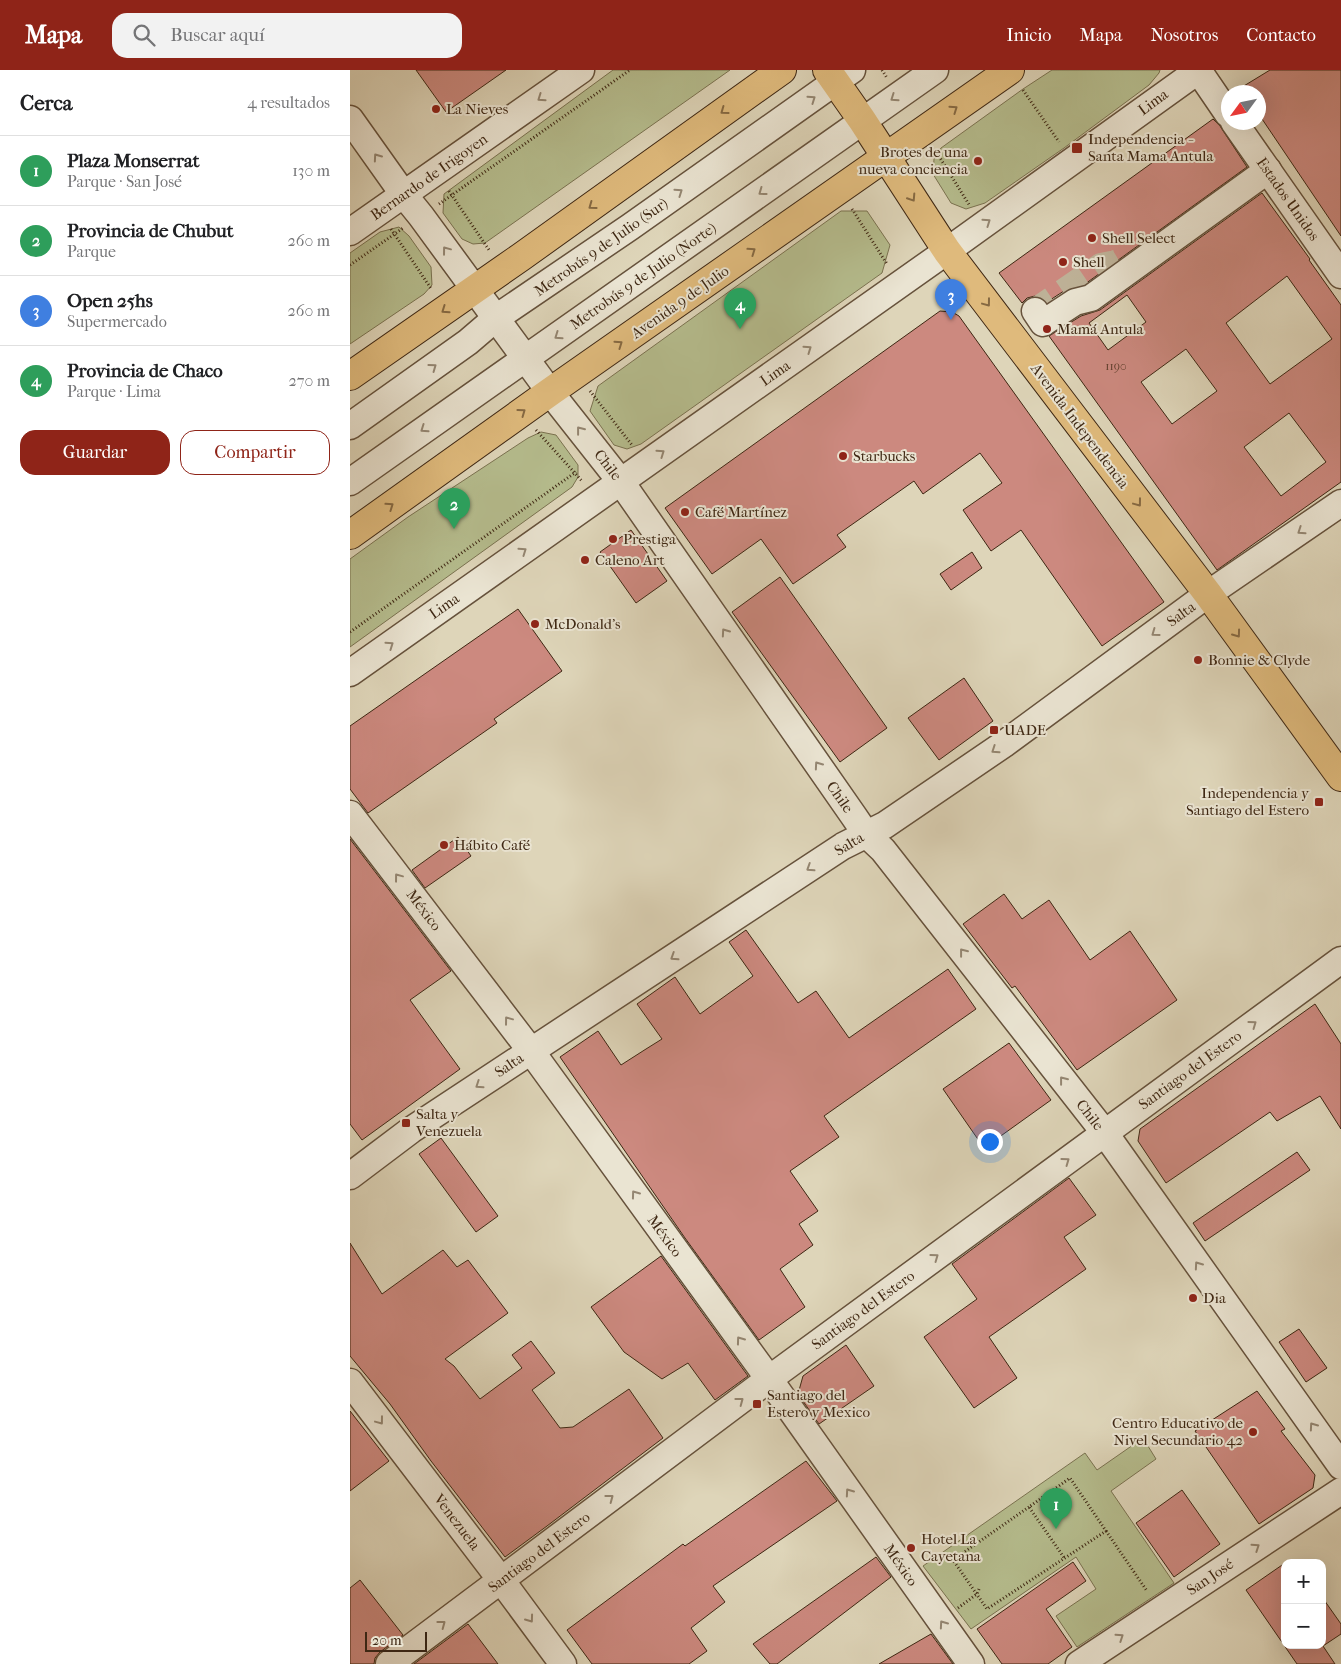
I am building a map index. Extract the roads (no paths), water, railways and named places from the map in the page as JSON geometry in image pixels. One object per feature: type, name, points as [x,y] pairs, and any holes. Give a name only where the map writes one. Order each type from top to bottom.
[{"type":"main road","points":[[350,376],[476,289],[782,70]]},
{"type":"main road","name":"Avenida Independencia","points":[[838,74],[862,120],[947,251],[1208,594],[1341,777]]},
{"type":"main road","name":"Avenida 9 de Julio","points":[[350,534],[886,157],[1016,80]]},
{"type":"street","name":"Bernardo de Irigoyen","points":[[350,232],[581,70]]},
{"type":"street","name":"Metrobús 9 de Julio (Norte)","points":[[350,482],[934,70]]},
{"type":"street","points":[[1198,70],[1221,104]]},
{"type":"street","name":"Lima","points":[[350,673],[947,251],[1198,70]]},
{"type":"street","name":"Metrobús 9 de Julio (Sur)","points":[[350,426],[468,342],[496,318],[574,266],[838,74]]},
{"type":"street","name":"Chile","points":[[350,119],[550,392],[621,482],[866,834],[883,850],[1104,1132],[1341,1466]]},
{"type":"street","name":"Estados Unidos","points":[[1240,130],[1341,275]]},
{"type":"street","points":[[1007,330],[1033,312],[1043,323],[1075,302],[1091,298],[1268,170]]},
{"type":"street","name":"Salta","points":[[350,1176],[411,1130],[843,846],[885,825],[1004,744],[1208,594],[1341,504]]},
{"type":"street","name":"México","points":[[350,814],[531,1051],[769,1379],[971,1664]]},
{"type":"street","name":"Santiago del Estero","points":[[389,1664],[769,1379],[1341,960]]},
{"type":"street","name":"Venezuela","points":[[350,1382],[563,1664]]},
{"type":"street","name":"San José","points":[[1079,1664],[1341,1491]]},
{"type":"tunnel","points":[[1031,314],[1101,266],[1116,263],[1126,257]]},
{"type":"place","name":"La Nieves","points":[[436,109]]},
{"type":"place","name":"Independencia - Santa Mama Antula","points":[[1077,148]]},
{"type":"place","name":"Brotes de una nueva conciencia","points":[[978,161]]},
{"type":"place","name":"Shell Select","points":[[1092,238]]},
{"type":"place","name":"Shell","points":[[1063,262]]},
{"type":"place","name":"Open 25hs","points":[[951,320]]},
{"type":"place","name":"Provincia de Chaco","points":[[740,329]]},
{"type":"place","name":"Mamá Antula","points":[[1047,329]]},
{"type":"place","name":"Starbucks","points":[[843,456]]},
{"type":"place","name":"Café Martínez","points":[[685,512]]},
{"type":"place","name":"Provincia de Chubut","points":[[454,529]]},
{"type":"place","name":"Prestiga","points":[[613,539]]},
{"type":"place","name":"Caleno Art","points":[[585,560]]},
{"type":"place","name":"McDonald's","points":[[535,624]]},
{"type":"place","name":"Bonnie & Clyde","points":[[1198,660]]},
{"type":"place","name":"UADE","points":[[994,730]]},
{"type":"place","name":"Independencia y Santiago del Estero","points":[[1319,802]]},
{"type":"place","name":"Hábito Café","points":[[444,845]]},
{"type":"place","name":"Salta y Venezuela","points":[[406,1123]]},
{"type":"place","name":"Dia","points":[[1193,1298]]},
{"type":"place","name":"Santiago del Estero y Mexico","points":[[757,1404]]},
{"type":"place","name":"Centro Educativo de Nivel Secundario 42","points":[[1253,1432]]},
{"type":"place","name":"Plaza Monserrat","points":[[1056,1529]]},
{"type":"place","name":"Hotel La Cayetana","points":[[911,1548]]}]
